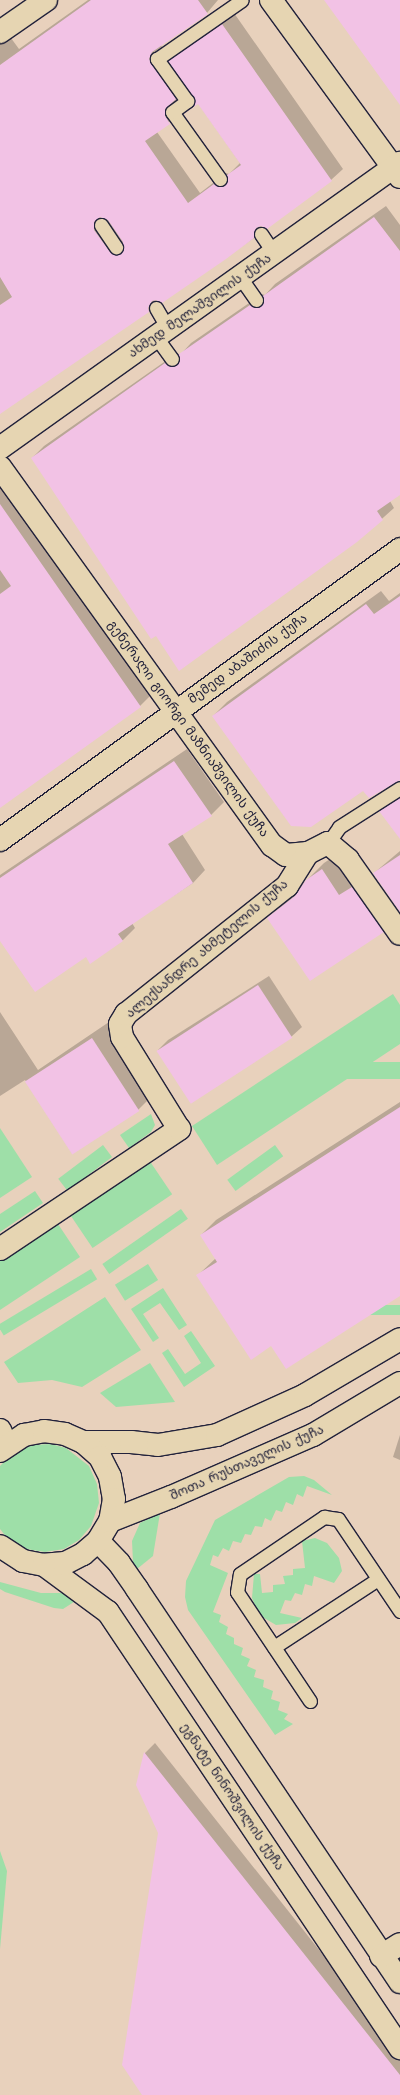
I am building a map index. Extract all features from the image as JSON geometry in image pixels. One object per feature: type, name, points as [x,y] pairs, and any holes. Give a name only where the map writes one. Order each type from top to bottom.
[{"type":"street","points":[[0,31],[46,0]]},
{"type":"street","points":[[272,0],[398,169]]},
{"type":"street","name":"ახმედ მელაშვილის ქუჩა","points":[[0,448],[274,253],[398,169]]},
{"type":"street","name":"გენერალი გიორგი მაზნიაშვილის ქუჩა","points":[[0,467],[272,845],[286,855],[308,853],[328,843]]},
{"type":"street","name":"მემედ აბაშიძის ქუჩა","points":[[0,840],[400,549]]},
{"type":"street","points":[[328,843],[348,860],[400,934]]},
{"type":"street","name":"ალექსანდრე ახმეტელის ქუჩა","points":[[0,1248],[179,1129],[122,1037],[120,1024],[126,1014],[287,886],[308,853]]},
{"type":"street","points":[[83,1442],[131,1442],[158,1445],[217,1435],[306,1396],[400,1339]]},
{"type":"street","name":"შოთა რუსთაველის ქუჩა","points":[[110,1521],[172,1497],[313,1435],[400,1383]]},
{"type":"street","points":[[0,1546],[23,1561],[44,1565],[65,1563],[83,1554],[98,1541],[110,1521],[114,1499],[110,1477],[100,1457],[83,1442],[65,1434],[44,1431],[2,1442]]},
{"type":"street","points":[[98,1541],[119,1563],[138,1589],[381,1956],[400,1982]]},
{"type":"street","name":"ეგნატე ნინოშვილის ქუჩა","points":[[44,1565],[108,1612],[400,2048]]},
{"type":"street","points":[[381,1956],[400,1944]]},
{"type":"lane","points":[[220,179],[172,112],[187,101],[157,59],[242,0]]},
{"type":"lane","points":[[101,225],[116,246]]},
{"type":"lane","points":[[260,234],[274,253]]},
{"type":"lane","points":[[240,277],[256,300]]},
{"type":"lane","points":[[156,308],[162,333],[172,359]]},
{"type":"lane","points":[[328,843],[339,827],[400,788]]},
{"type":"lane","points":[[310,1701],[237,1592],[240,1574],[324,1517],[338,1519],[400,1612]]},
{"type":"lane","points":[[274,1647],[378,1579]]},
{"type":"green space","points":[[393,994],[400,1005],[400,1044],[217,1165],[192,1126]]},
{"type":"green space","points":[[298,1062],[400,1062],[400,1079],[298,1079]]},
{"type":"green space","points":[[151,1114],[155,1125],[151,1132],[129,1148],[120,1135]]},
{"type":"green space","points":[[0,1128],[32,1177],[0,1198]]},
{"type":"green space","points":[[103,1145],[112,1157],[67,1191],[58,1179]]},
{"type":"green space","points":[[275,1145],[283,1156],[235,1191],[227,1180]]},
{"type":"green space","points":[[147,1157],[172,1194],[93,1248],[67,1211]]},
{"type":"green space","points":[[35,1191],[43,1203],[0,1232],[0,1214]]},
{"type":"green space","points":[[181,1209],[188,1219],[109,1274],[102,1264]]},
{"type":"green space","points":[[54,1218],[80,1257],[0,1310],[0,1254]]},
{"type":"green space","points":[[148,1264],[158,1280],[125,1301],[115,1285]]},
{"type":"green space","points":[[91,1269],[97,1279],[4,1335],[0,1329],[0,1324]]},
{"type":"green space","points":[[163,1288],[187,1325],[179,1330],[160,1303],[143,1314],[159,1338],[153,1342],[131,1309]]},
{"type":"green space","points":[[105,1297],[141,1350],[82,1387],[52,1380],[18,1383],[4,1362]]},
{"type":"green space","points":[[348,1305],[400,1305],[400,1315],[348,1315]]},
{"type":"green space","points":[[191,1331],[215,1366],[184,1387],[162,1353],[168,1349],[185,1374],[201,1363],[184,1336]]},
{"type":"green space","points":[[150,1363],[175,1402],[116,1407],[100,1393]]},
{"type":"green space","points":[[51,1444],[66,1448],[89,1466],[97,1484],[99,1503],[91,1526],[79,1540],[64,1549],[45,1552],[26,1549],[8,1539],[0,1529],[0,1466],[12,1454],[32,1445]]},
{"type":"green space","points":[[304,1476],[314,1480],[332,1495],[307,1486],[303,1497],[297,1494],[293,1505],[286,1502],[282,1512],[276,1510],[271,1521],[265,1518],[262,1527],[255,1526],[251,1535],[245,1534],[241,1543],[233,1541],[229,1551],[223,1548],[218,1557],[213,1555],[210,1565],[228,1573],[213,1612],[221,1615],[219,1622],[228,1627],[226,1634],[234,1638],[234,1644],[243,1648],[241,1655],[250,1659],[247,1666],[256,1670],[254,1677],[264,1680],[263,1687],[273,1691],[271,1699],[280,1702],[278,1710],[288,1714],[284,1719],[293,1724],[275,1735],[188,1610],[185,1597],[186,1581],[215,1520],[289,1477]]},
{"type":"green space","points":[[160,1513],[153,1556],[137,1569],[133,1562],[132,1541],[140,1523]]},
{"type":"green space","points":[[315,1538],[327,1543],[339,1558],[342,1571],[334,1583],[314,1576],[312,1586],[305,1584],[302,1595],[295,1593],[291,1601],[285,1600],[280,1613],[302,1618],[295,1623],[276,1625],[259,1615],[252,1598],[254,1574],[260,1574],[262,1593],[273,1592],[273,1585],[285,1584],[283,1576],[293,1575],[293,1569],[305,1568],[302,1541]]},
{"type":"green space","points":[[0,1582],[41,1593],[69,1593],[77,1600],[63,1609],[54,1608],[5,1592],[0,1589]]},
{"type":"green space","points":[[0,1851],[7,1871],[0,1949]]},
{"type":"building","points":[[91,0],[198,0],[208,14],[152,52],[149,59],[176,99],[165,109],[165,116],[170,124],[145,141],[188,203],[214,184],[220,187],[225,185],[227,175],[241,165],[198,104],[183,114],[192,107],[195,100],[168,61],[222,24],[332,181],[267,229],[261,226],[256,228],[254,238],[226,259],[162,303],[156,300],[152,301],[148,308],[149,312],[0,414],[0,305],[12,297],[0,277],[0,65]],"holes":[[[100,217],[108,220],[123,242],[123,250],[120,254],[110,252],[94,230],[94,222]]]},
{"type":"building","points":[[324,0],[400,0],[400,105],[340,22]]},
{"type":"building","points":[[374,217],[400,251],[400,495],[377,511],[383,520],[357,542],[179,671],[156,636],[151,639],[31,458],[165,363],[169,366],[176,366],[179,362],[179,354],[250,305],[256,308],[261,306],[263,296]]},
{"type":"building","points":[[0,504],[141,707],[0,808],[0,594],[11,586],[0,570]]},
{"type":"building","points":[[400,596],[400,780],[369,798],[363,791],[311,827],[291,826],[212,716],[366,604],[374,614]]},
{"type":"building","points":[[174,761],[212,816],[168,844],[193,883],[118,934],[123,941],[90,964],[86,957],[35,992],[0,941],[0,878]]},
{"type":"building","points":[[400,798],[400,839],[379,811]]},
{"type":"building","points":[[400,855],[400,912],[373,873]]},
{"type":"building","points":[[322,869],[339,895],[352,887],[384,932],[310,981],[267,918],[295,896],[306,880]]},
{"type":"building","points":[[258,985],[292,1038],[191,1104],[157,1051]]},
{"type":"building","points":[[92,1038],[139,1111],[72,1155],[25,1082]]},
{"type":"building","points":[[400,1107],[400,1296],[286,1369],[271,1346],[251,1360],[196,1275],[217,1262],[200,1235]]},
{"type":"building","points":[[144,1752],[400,2075],[400,2095],[142,2095],[122,2065],[158,1833],[136,1785]]}]
